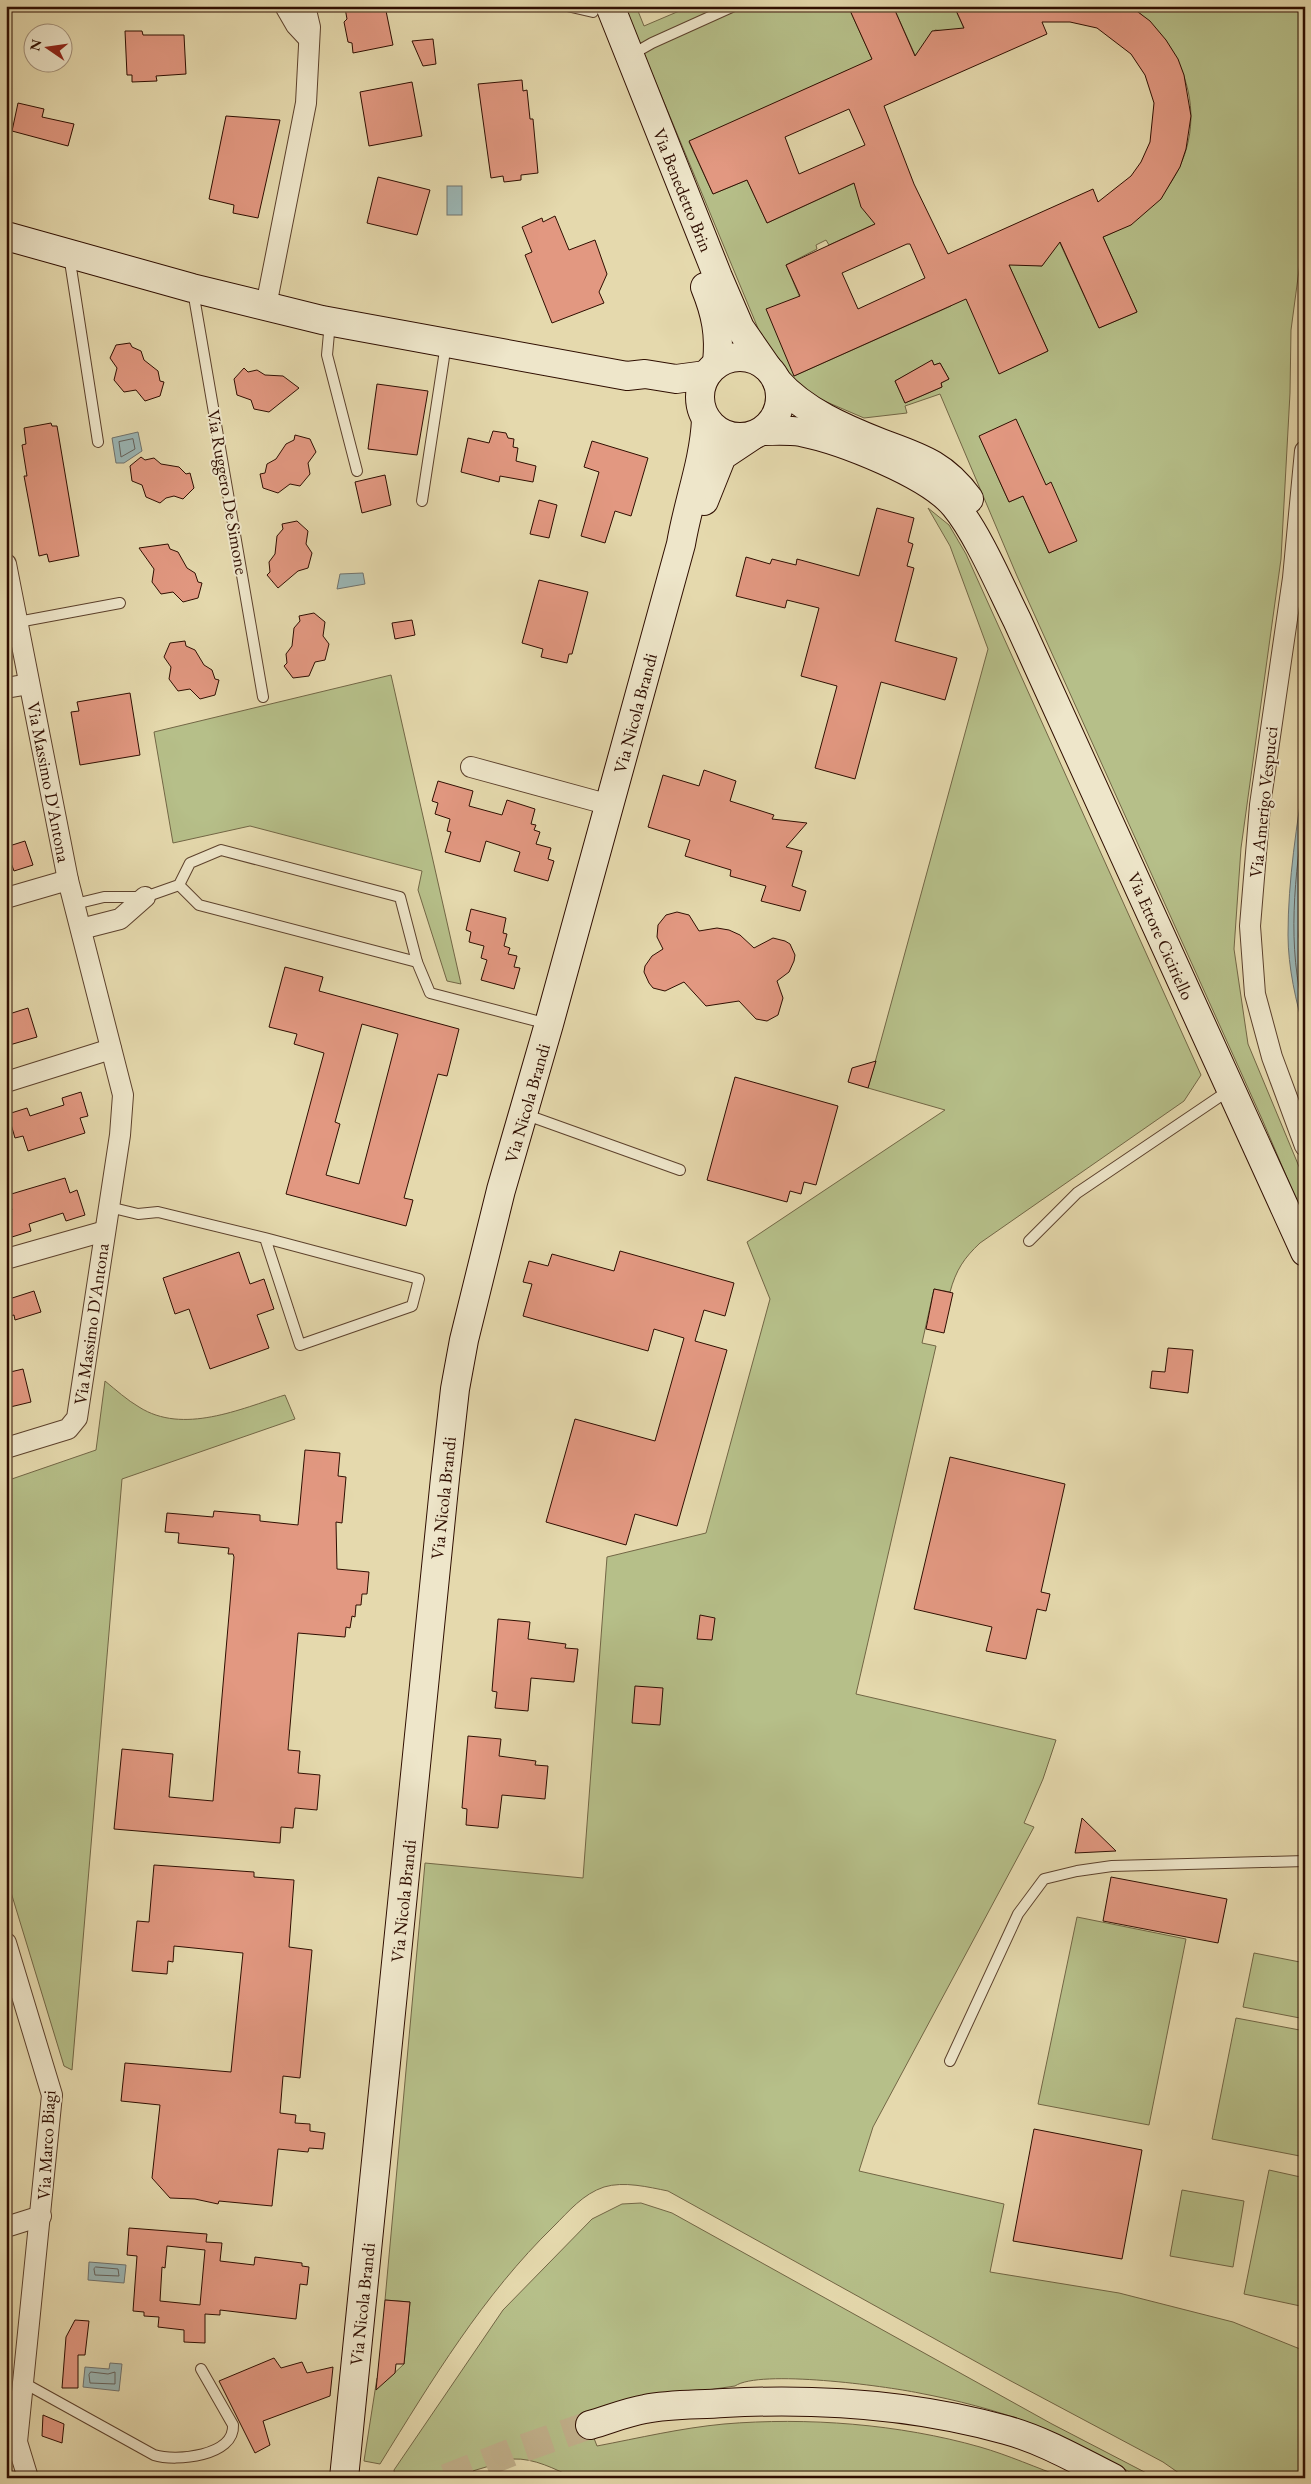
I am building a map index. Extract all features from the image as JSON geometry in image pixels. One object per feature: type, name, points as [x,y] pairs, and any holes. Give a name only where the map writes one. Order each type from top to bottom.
[{"type":"street","points":[[285,6],[296,25],[309,39]]},
{"type":"street","points":[[266,306],[306,103],[309,17],[305,6]]},
{"type":"street","name":"Via Benedetto Brin","points":[[590,8],[630,55],[737,320],[772,374]]},
{"type":"street","name":"Via Benedetto Brin","points":[[590,8],[715,312],[719,338],[711,369]]},
{"type":"street","points":[[6,236],[192,288],[330,322],[627,376],[645,374],[676,380],[711,369],[738,357],[758,361],[772,374],[780,403],[771,424],[757,434],[739,438],[726,436],[715,430],[703,414],[672,393],[644,387],[627,376]]},
{"type":"street","points":[[703,414],[700,391],[711,369]]},
{"type":"street","name":"Via Ettore Ciciriello","points":[[772,374],[784,389],[819,415],[881,443],[915,454],[939,467],[957,482],[978,511],[997,547],[1013,595],[1017,620]]},
{"type":"street","name":"Via Nicola Brandi","points":[[344,2478],[455,1389],[466,1330],[501,1190],[524,1114],[681,544],[686,515],[705,441],[703,414]]},
{"type":"street","name":"Via Ettore Ciciriello","points":[[757,434],[800,432],[826,439],[876,458],[936,488],[954,505],[966,523],[1017,620],[1305,1252]]},
{"type":"street","name":"Via Nicola Brandi","points":[[681,544],[697,518],[722,456],[757,434]]},
{"type":"street","name":"Via Amerigo Vespucci","points":[[1305,451],[1293,578],[1260,805],[1250,926],[1256,994],[1272,1057],[1305,1146]]},
{"type":"street","name":"Via Massimo D'Antona","points":[[6,564],[68,880],[123,1095],[120,1135],[77,1418],[68,1429],[6,1448]]},
{"type":"street","name":"Via Massimo D'Antona","points":[[6,688],[29,684]]},
{"type":"street","points":[[471,767],[610,804]]},
{"type":"street","name":"Via Massimo D'Antona","points":[[6,898],[68,880]]},
{"type":"street","points":[[81,929],[120,919],[145,897]]},
{"type":"street","points":[[6,1082],[111,1049]]},
{"type":"street","name":"Via Massimo D'Antona","points":[[6,1259],[105,1231]]},
{"type":"street","name":"Via Marco Biagi","points":[[6,1943],[14,1990],[52,2095],[24,2383],[12,2443],[28,2478]]},
{"type":"street","name":"Via Marco Biagi","points":[[6,2227],[41,2216]]},
{"type":"street","points":[[592,2433],[644,2409],[687,2404],[810,2400],[873,2404],[939,2415],[1008,2430],[1069,2456],[1113,2478]]},
{"type":"lane","points":[[630,55],[734,6]]},
{"type":"lane","points":[[69,253],[98,442]]},
{"type":"lane","name":"Via Ruggero De Simone","points":[[192,288],[263,697]]},
{"type":"lane","points":[[330,322],[327,355],[356,472]]},
{"type":"lane","points":[[422,501],[446,343]]},
{"type":"lane","points":[[18,622],[120,603]]},
{"type":"lane","points":[[75,904],[104,897],[145,897],[179,885],[190,862],[221,850],[400,897],[417,962],[430,993],[549,1024]]},
{"type":"lane","points":[[179,885],[199,905],[417,962]]},
{"type":"lane","points":[[1029,1241],[1077,1193],[1231,1089]]},
{"type":"lane","points":[[524,1114],[680,1170]]},
{"type":"lane","points":[[109,1207],[138,1214],[158,1212],[265,1238],[419,1279],[412,1306],[300,1345],[265,1238]]},
{"type":"lane","points":[[950,2061],[1018,1914],[1044,1880],[1077,1871],[1112,1866],[1305,1861]]},
{"type":"lane","points":[[24,2383],[154,2455],[166,2459],[184,2458],[212,2451],[223,2446],[231,2438],[233,2431],[233,2425],[201,2369]]},
{"type":"green space","points":[[624,6],[636,6],[644,26],[691,6],[848,6],[879,74],[846,71],[689,142],[713,194],[747,180],[767,223],[861,180],[860,195],[862,205],[879,222],[829,245],[826,240],[816,245],[817,249],[786,265],[804,307],[794,376],[951,306],[948,263],[1011,368],[1048,351],[1008,263],[1042,266],[1059,241],[1099,328],[1137,312],[1103,237],[1131,222],[1154,203],[1172,180],[1185,154],[1190,127],[1189,98],[1181,69],[1165,41],[1153,26],[1130,6],[1305,6],[1305,225],[1291,330],[1290,393],[1281,559],[1241,848],[1234,949],[1248,1044],[1305,1181],[1305,1220],[1262,1119],[1017,576],[940,394],[905,406],[907,413],[864,418],[801,391],[762,338]],"holes":[[[932,361],[934,365],[940,363],[949,379],[941,383],[942,387],[905,403],[895,381]],[[982,442],[1046,485],[1050,483],[1076,541],[1049,553],[1023,496],[1009,502]]]},
{"type":"green space","points":[[893,6],[954,6],[966,33],[935,30],[928,37],[930,49],[915,55]]},
{"type":"green space","points":[[928,508],[949,525],[966,554],[1201,1075],[1184,1101],[980,1243],[961,1265],[950,1292],[934,1289],[922,1343],[936,1346],[856,1694],[1056,1740],[1043,1779],[1024,1823],[1034,1827],[873,2127],[859,2171],[1004,2204],[990,2272],[1119,2293],[1233,2322],[1305,2351],[1305,2478],[1186,2478],[1163,2462],[1009,2380],[668,2191],[628,2185],[604,2187],[583,2198],[528,2253],[481,2309],[439,2370],[380,2464],[364,2461],[377,2378],[388,2379],[404,2364],[410,2302],[385,2300],[425,1863],[583,1878],[607,1557],[706,1533],[770,1299],[747,1242],[945,1110],[868,1088],[988,649],[950,546]]},
{"type":"green space","points":[[391,675],[461,984],[447,981],[418,890],[422,871],[250,826],[173,843],[154,732]]},
{"type":"green space","points":[[105,1381],[139,1407],[156,1415],[174,1419],[212,1417],[285,1395],[295,1419],[122,1479],[72,2070],[64,2066],[6,1876],[6,1481],[96,1450]]},
{"type":"green space","points":[[1077,1917],[1186,1939],[1149,2125],[1038,2104]]},
{"type":"green space","points":[[1254,1953],[1305,1963],[1305,2019],[1243,2007]]},
{"type":"green space","points":[[1236,2018],[1305,2031],[1305,2157],[1212,2139]]},
{"type":"green space","points":[[1269,2170],[1305,2178],[1305,2307],[1244,2294]]},
{"type":"green space","points":[[1182,2190],[1244,2201],[1233,2267],[1170,2256]]},
{"type":"green space","points":[[641,2203],[672,2213],[1052,2424],[1156,2478],[1141,2478],[1046,2430],[1004,2414],[976,2406],[902,2390],[852,2383],[824,2380],[770,2379],[652,2398],[585,2415],[597,2446],[724,2424],[788,2421],[853,2424],[949,2439],[991,2450],[1065,2478],[574,2478],[537,2462],[513,2459],[449,2478],[444,2478],[442,2474],[430,2478],[395,2478],[394,2470],[503,2310],[592,2219],[622,2204]]},
{"type":"water","points":[[447,186],[462,186],[462,215],[447,215]]},
{"type":"water","points":[[138,432],[142,451],[124,463],[116,463],[112,438]]},
{"type":"water","points":[[363,573],[365,584],[337,589],[340,574]]},
{"type":"water","points":[[1305,771],[1305,1033],[1289,959],[1288,914],[1291,873]]},
{"type":"water","points":[[89,2262],[126,2265],[124,2283],[88,2280]]},
{"type":"water","points":[[110,2363],[122,2364],[119,2391],[83,2387],[85,2367],[109,2369]]},
{"type":"building","points":[[354,6],[385,6],[393,45],[353,53],[352,43],[348,42],[344,22],[347,19],[345,8]]},
{"type":"building","points":[[848,6],[893,6],[915,56],[932,31],[964,28],[954,6],[1130,6],[1150,21],[1166,40],[1178,59],[1184,75],[1191,116],[1186,149],[1180,167],[1161,199],[1131,225],[1103,237],[1137,312],[1099,328],[1060,242],[1042,266],[1009,265],[1048,351],[999,374],[966,299],[794,376],[766,309],[800,296],[786,265],[875,224],[861,207],[854,183],[767,223],[747,180],[713,194],[689,141],[872,59]],"holes":[[[1042,22],[1070,22],[1097,28],[1131,54],[1145,75],[1154,103],[1150,142],[1141,162],[1131,176],[1098,202],[1093,189],[948,254],[914,184],[884,106],[1047,34]],[[849,109],[865,145],[799,174],[785,137]],[[910,244],[925,278],[858,309],[842,273]]]},
{"type":"building","points":[[125,31],[142,31],[143,35],[184,35],[186,74],[156,76],[157,81],[132,82],[132,75],[127,75]]},
{"type":"building","points":[[433,39],[436,64],[423,66],[412,41]]},
{"type":"building","points":[[522,80],[523,91],[527,90],[530,119],[533,119],[538,173],[521,175],[521,180],[504,182],[503,176],[491,178],[478,84]]},
{"type":"building","points":[[412,82],[422,136],[369,146],[360,92]]},
{"type":"building","points":[[18,103],[44,109],[42,117],[74,124],[68,146],[12,131]]},
{"type":"building","points":[[226,116],[280,120],[258,218],[233,213],[234,205],[209,199]]},
{"type":"building","points":[[378,177],[430,190],[417,235],[367,223]]},
{"type":"building","points":[[555,216],[569,250],[595,240],[607,274],[599,292],[604,303],[552,323],[525,255],[532,252],[522,227],[542,218],[543,222]]},
{"type":"building","points":[[130,343],[132,347],[141,351],[144,360],[158,371],[160,381],[164,382],[160,396],[145,401],[136,390],[124,392],[114,380],[117,368],[110,358],[116,345]]},
{"type":"building","points":[[932,360],[934,365],[940,363],[949,379],[941,383],[942,387],[905,403],[895,381]]},
{"type":"building","points":[[244,368],[248,372],[257,370],[265,375],[283,376],[299,388],[269,412],[254,409],[251,400],[237,395],[234,379]]},
{"type":"building","points":[[377,384],[428,391],[417,455],[368,449]]},
{"type":"building","points":[[1016,419],[1046,485],[1051,482],[1077,541],[1049,553],[1023,496],[1009,502],[979,436]]},
{"type":"building","points":[[51,423],[52,426],[57,426],[79,556],[49,562],[47,554],[39,556],[24,476],[27,476],[22,445],[26,444],[24,428]]},
{"type":"building","points":[[493,431],[506,433],[508,438],[514,439],[513,447],[518,448],[516,461],[536,466],[533,482],[500,476],[499,482],[461,472],[468,438],[489,443]]},
{"type":"building","points":[[295,435],[310,439],[316,452],[308,463],[310,474],[300,486],[290,484],[278,493],[263,488],[260,474],[265,473],[267,464],[276,459],[286,444],[294,440]]},
{"type":"building","points":[[592,441],[648,458],[631,516],[615,511],[605,543],[581,536],[599,472],[584,467]]},
{"type":"building","points":[[141,457],[145,460],[154,458],[161,464],[179,467],[186,474],[190,473],[194,488],[183,499],[174,496],[166,498],[160,503],[146,497],[142,485],[132,481],[130,466]]},
{"type":"building","points":[[385,475],[391,505],[362,513],[355,482]]},
{"type":"building","points":[[539,500],[557,505],[549,538],[530,534]]},
{"type":"building","points":[[877,508],[914,518],[908,542],[913,544],[907,566],[914,568],[895,641],[957,658],[945,700],[881,682],[855,779],[815,768],[837,686],[801,676],[819,608],[787,600],[785,608],[736,596],[746,557],[770,564],[772,559],[796,565],[797,559],[859,576]]},
{"type":"building","points":[[297,521],[308,531],[306,544],[312,553],[308,568],[298,571],[278,588],[267,575],[270,572],[269,562],[275,554],[277,536],[283,529],[282,524]]},
{"type":"building","points":[[168,544],[170,549],[178,552],[187,568],[195,573],[198,582],[202,583],[198,598],[183,602],[173,592],[161,594],[152,582],[154,569],[139,548]]},
{"type":"building","points":[[539,580],[588,592],[572,654],[569,654],[567,663],[541,657],[543,649],[522,643]]},
{"type":"building","points":[[314,613],[325,622],[323,636],[329,644],[325,660],[315,662],[309,676],[293,678],[284,666],[287,663],[286,654],[292,646],[294,628],[300,621],[299,616]]},
{"type":"building","points":[[412,620],[415,635],[395,639],[392,623]]},
{"type":"building","points":[[185,641],[186,646],[195,650],[204,665],[212,670],[215,679],[219,680],[215,695],[200,699],[190,689],[178,691],[169,679],[171,667],[164,657],[170,643]]},
{"type":"building","points":[[130,693],[140,755],[80,765],[71,712],[79,711],[77,702]]},
{"type":"building","points":[[704,770],[736,781],[730,801],[774,815],[772,819],[807,823],[786,847],[802,851],[792,886],[806,891],[800,911],[761,901],[766,886],[730,876],[731,870],[685,856],[690,840],[648,827],[663,775],[699,786]]},
{"type":"building","points":[[438,781],[473,791],[469,806],[502,815],[507,800],[535,809],[531,824],[536,825],[534,830],[540,832],[536,844],[551,848],[548,859],[554,861],[548,881],[514,871],[520,852],[486,841],[480,862],[445,852],[451,832],[447,831],[450,819],[435,814],[438,803],[432,801]]},
{"type":"building","points":[[25,841],[33,865],[14,871],[11,863],[6,865],[6,847]]},
{"type":"building","points":[[471,909],[506,918],[503,933],[507,934],[504,946],[510,948],[508,954],[517,956],[514,967],[520,968],[514,989],[481,980],[487,960],[481,958],[484,946],[469,942],[471,932],[466,930]]},
{"type":"building","points":[[677,912],[689,915],[699,931],[717,928],[729,930],[740,935],[754,948],[773,938],[790,944],[795,955],[794,961],[789,972],[777,981],[783,998],[778,1015],[767,1021],[756,1019],[739,1001],[706,1006],[684,982],[665,991],[653,988],[644,972],[645,966],[652,956],[663,949],[657,937],[658,925],[666,915]]},
{"type":"building","points":[[285,967],[323,977],[319,991],[459,1029],[447,1076],[438,1074],[404,1198],[413,1200],[406,1226],[286,1194],[324,1053],[294,1044],[297,1034],[269,1027]],"holes":[[[362,1024],[398,1034],[359,1184],[326,1175],[340,1124],[335,1122]]]},
{"type":"building","points":[[28,1008],[37,1037],[6,1046],[6,1015]]},
{"type":"building","points":[[876,1061],[868,1088],[848,1082],[852,1068]]},
{"type":"building","points":[[735,1077],[838,1106],[816,1185],[804,1182],[801,1194],[790,1191],[787,1202],[707,1180]]},
{"type":"building","points":[[81,1092],[88,1116],[80,1118],[85,1133],[28,1151],[23,1136],[15,1138],[8,1114],[27,1108],[30,1116],[64,1105],[62,1098]]},
{"type":"building","points":[[65,1178],[70,1193],[77,1190],[85,1215],[66,1221],[63,1213],[29,1224],[31,1231],[12,1237],[6,1218],[6,1212],[12,1210],[8,1195]]},
{"type":"building","points":[[620,1251],[734,1283],[725,1316],[704,1310],[695,1341],[727,1350],[677,1526],[635,1514],[626,1545],[546,1522],[575,1419],[655,1441],[684,1338],[654,1329],[648,1351],[523,1316],[532,1284],[523,1282],[529,1261],[548,1266],[552,1254],[614,1271]]},
{"type":"building","points":[[239,1252],[250,1284],[264,1279],[274,1309],[257,1315],[269,1348],[210,1369],[189,1309],[175,1314],[163,1278]]},
{"type":"building","points":[[934,1289],[953,1293],[944,1333],[926,1329]]},
{"type":"building","points":[[34,1291],[41,1312],[15,1320],[14,1315],[10,1316],[6,1300]]},
{"type":"building","points":[[1168,1348],[1193,1350],[1188,1393],[1150,1388],[1152,1371],[1165,1372]]},
{"type":"building","points":[[23,1369],[31,1402],[6,1408],[6,1373]]},
{"type":"building","points":[[305,1450],[340,1453],[338,1476],[346,1477],[342,1523],[336,1522],[337,1569],[369,1572],[367,1594],[362,1594],[361,1605],[356,1605],[355,1617],[352,1616],[350,1628],[346,1627],[345,1637],[298,1633],[288,1750],[300,1751],[298,1773],[320,1775],[317,1810],[295,1808],[293,1828],[281,1827],[280,1843],[114,1829],[122,1749],[173,1754],[169,1797],[213,1801],[234,1557],[233,1554],[228,1554],[229,1548],[178,1543],[179,1533],[165,1532],[167,1513],[213,1517],[214,1511],[260,1515],[260,1521],[298,1525]]},
{"type":"building","points":[[950,1457],[1065,1484],[1041,1592],[1050,1594],[1046,1611],[1037,1609],[1026,1659],[986,1651],[992,1627],[914,1609]]},
{"type":"building","points":[[700,1615],[715,1618],[712,1640],[697,1639]]},
{"type":"building","points":[[498,1619],[530,1622],[528,1639],[566,1644],[565,1648],[578,1649],[574,1682],[531,1678],[528,1711],[495,1708],[497,1692],[492,1691]]},
{"type":"building","points":[[635,1686],[663,1688],[660,1725],[632,1723]]},
{"type":"building","points":[[468,1736],[501,1739],[499,1756],[536,1761],[535,1765],[548,1766],[545,1799],[502,1795],[498,1828],[466,1825],[467,1809],[462,1808]]},
{"type":"building","points":[[1082,1818],[1116,1851],[1075,1853]]},
{"type":"building","points":[[154,1865],[254,1872],[254,1877],[294,1880],[289,1947],[312,1950],[300,2078],[283,2076],[280,2113],[296,2115],[295,2123],[310,2124],[310,2131],[325,2133],[323,2149],[309,2148],[308,2152],[278,2149],[272,2206],[219,2201],[218,2204],[195,2199],[170,2198],[152,2178],[160,2105],[121,2101],[125,2063],[231,2072],[243,1953],[174,1946],[173,1962],[168,1961],[167,1974],[132,1971],[137,1921],[149,1922]]},
{"type":"building","points":[[1111,1877],[1227,1899],[1218,1943],[1103,1921]]},
{"type":"building","points":[[1034,2129],[1142,2150],[1122,2259],[1013,2241]]},
{"type":"building","points":[[129,2228],[207,2234],[206,2242],[222,2243],[220,2261],[254,2265],[255,2257],[302,2263],[302,2266],[309,2267],[307,2285],[300,2284],[296,2319],[220,2310],[220,2315],[205,2314],[205,2343],[184,2342],[184,2330],[158,2327],[159,2317],[144,2316],[144,2312],[133,2311],[137,2256],[127,2255]],"holes":[[[167,2246],[205,2250],[200,2305],[160,2301],[162,2267],[165,2268]]]},
{"type":"building","points":[[385,2300],[410,2302],[404,2364],[396,2364],[395,2373],[376,2390]]},
{"type":"building","points":[[75,2320],[89,2321],[85,2355],[78,2355],[78,2388],[62,2388],[66,2337]]},
{"type":"building","points":[[274,2358],[281,2368],[302,2362],[307,2373],[333,2367],[330,2396],[263,2421],[270,2445],[255,2453],[219,2381]]},
{"type":"building","points":[[43,2415],[64,2424],[62,2443],[42,2436]]},
{"type":"tunnel","points":[[446,2478],[515,2451],[590,2425]]}]
